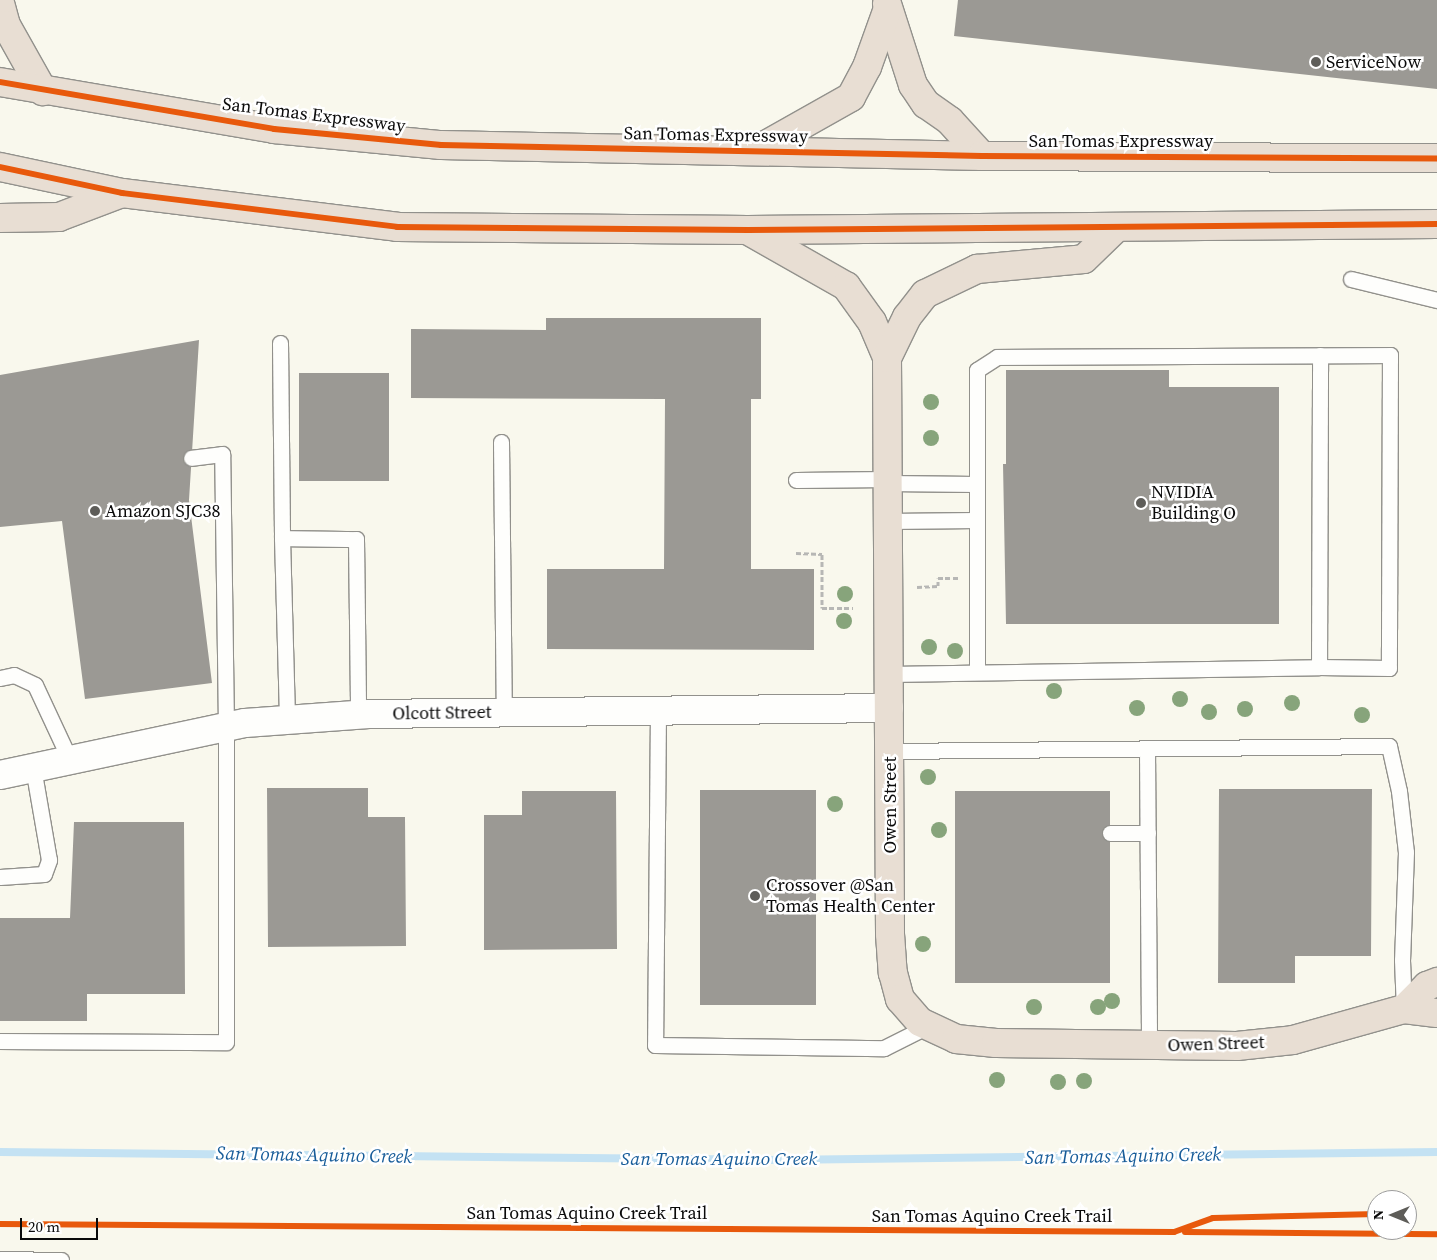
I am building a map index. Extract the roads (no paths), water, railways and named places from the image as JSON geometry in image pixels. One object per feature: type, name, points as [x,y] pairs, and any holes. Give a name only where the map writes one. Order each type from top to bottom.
[{"type":"highway","points":[[0,3],[6,25],[43,91]]},
{"type":"highway","points":[[757,150],[851,96],[867,68],[886,6]]},
{"type":"highway","points":[[886,6],[910,81],[926,104],[950,121],[982,156]]},
{"type":"highway","name":"San Tomas Expressway","points":[[0,82],[43,91],[274,129],[441,144],[982,156],[1437,158]]},
{"type":"highway","points":[[0,167],[122,193],[396,228],[748,230],[1437,224]]},
{"type":"highway","points":[[0,218],[59,217],[122,193]]},
{"type":"highway","points":[[887,358],[907,317],[925,294],[977,269],[1084,259],[1116,228]]},
{"type":"highway","points":[[748,230],[846,286],[872,322],[887,358]]},
{"type":"highway","name":"Owen Street","points":[[887,358],[889,752],[894,973],[900,999],[920,1022],[956,1039],[996,1043],[1237,1046],[1293,1040],[1404,1009]]},
{"type":"highway","points":[[1404,1009],[1427,986],[1437,982]]},
{"type":"highway","points":[[1404,1009],[1437,1013]]},
{"type":"street","name":"Olcott Street","points":[[0,774],[226,727],[358,714],[889,708]]},
{"type":"lane","points":[[1352,279],[1437,300]]},
{"type":"lane","points":[[280,343],[282,538],[287,720]]},
{"type":"lane","points":[[1319,667],[1320,355]]},
{"type":"lane","points":[[889,674],[1319,667],[1389,668],[1390,355],[996,357],[977,370],[975,484],[977,672]]},
{"type":"lane","points":[[501,442],[504,712]]},
{"type":"lane","points":[[0,1041],[226,1042],[226,727],[222,454],[191,458]]},
{"type":"lane","points":[[796,480],[975,484]]},
{"type":"lane","points":[[888,521],[976,520]]},
{"type":"lane","points":[[282,538],[356,539],[358,714]]},
{"type":"lane","points":[[0,678],[14,676],[35,685],[70,760]]},
{"type":"lane","points":[[658,710],[655,1046],[884,1048],[928,1026]]},
{"type":"lane","points":[[889,752],[1389,746],[1399,791],[1406,852],[1402,960],[1404,1009]]},
{"type":"lane","points":[[1147,749],[1149,1046]]},
{"type":"lane","points":[[0,877],[44,874],[49,860],[33,767]]},
{"type":"lane","points":[[1110,833],[1148,833]]},
{"type":"lane","points":[[0,1259],[61,1260]]},
{"type":"waterway","name":"San Tomas Aquino Creek","points":[[0,1152],[777,1160],[1437,1152]]},
{"type":"place","name":"ServiceNow","points":[[1316,62]]},
{"type":"place","name":"NVIDIA Building O","points":[[1141,503]]},
{"type":"place","name":"Amazon SJC38","points":[[95,511]]},
{"type":"place","name":"Crossover @San Tomas Health Center","points":[[755,896]]}]
